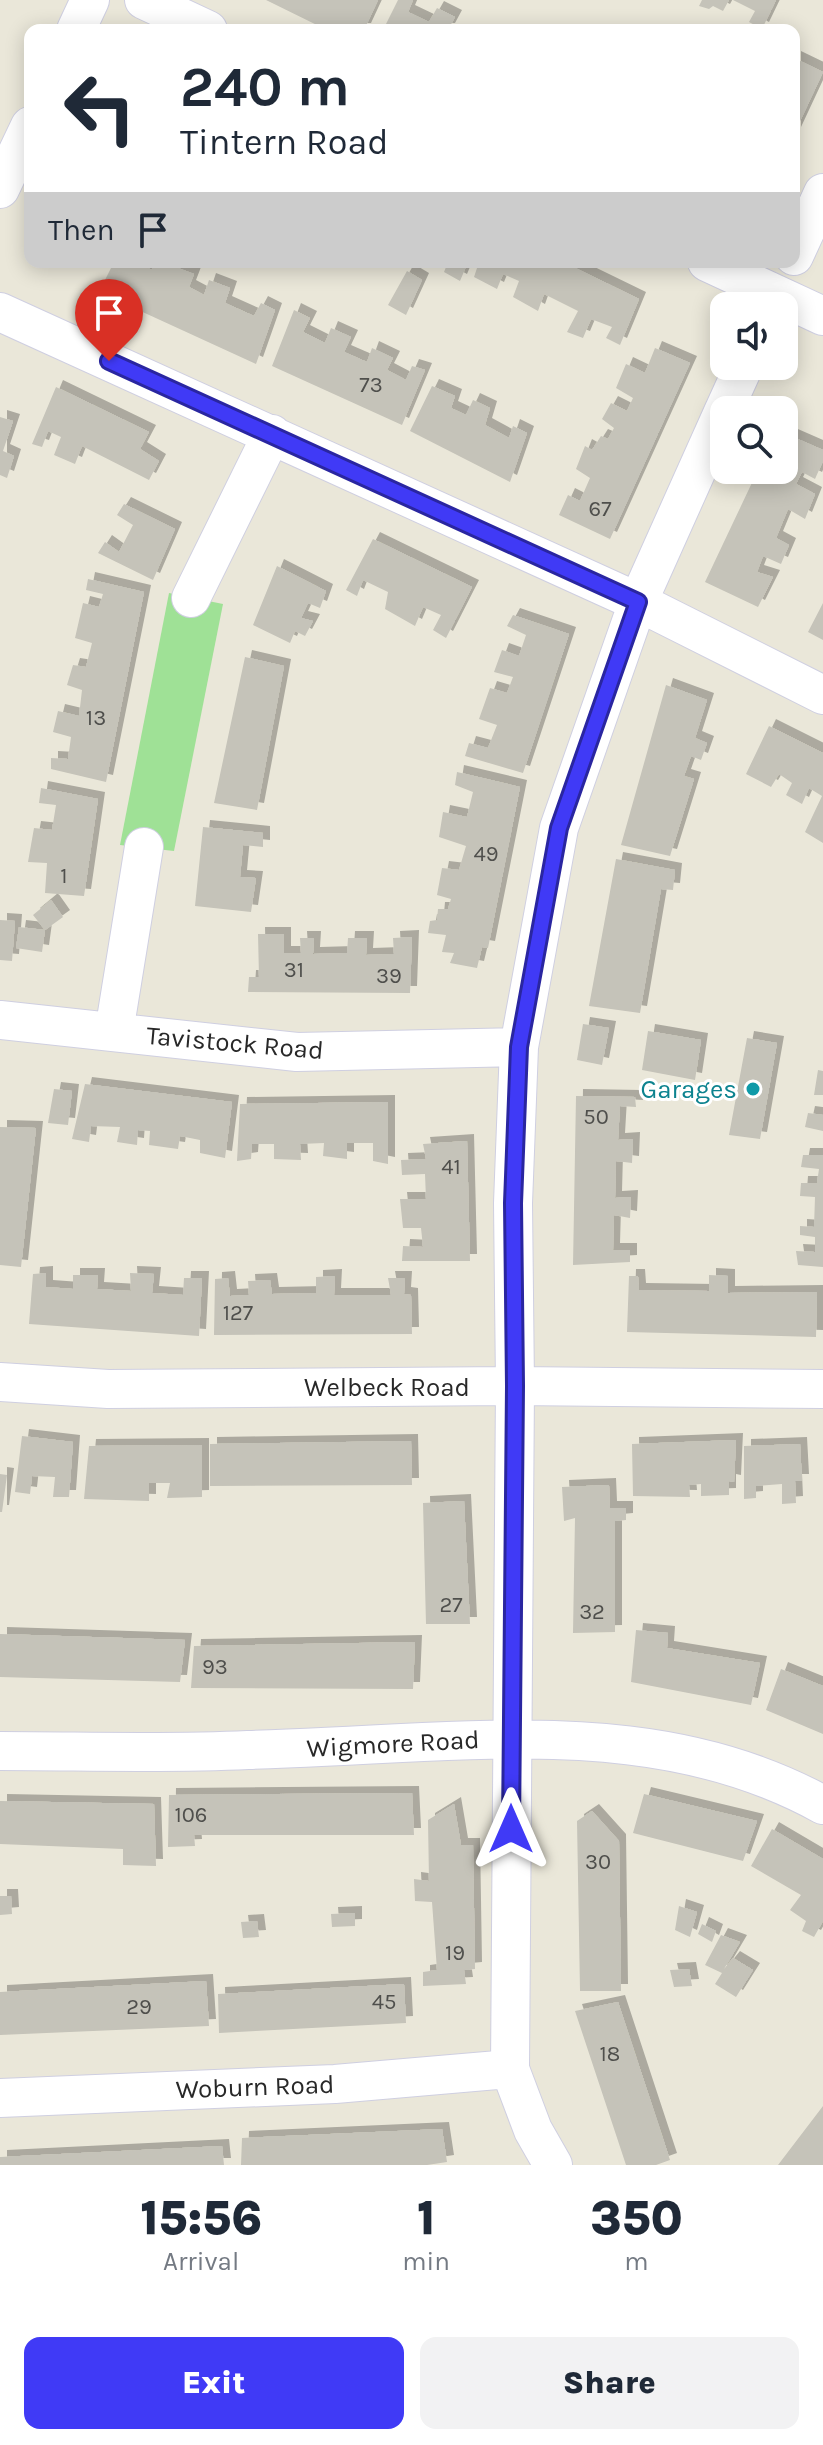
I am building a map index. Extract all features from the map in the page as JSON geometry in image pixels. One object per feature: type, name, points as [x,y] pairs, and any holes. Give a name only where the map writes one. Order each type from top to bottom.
[{"type":"street","points":[[79,24],[90,0]]},
{"type":"street","points":[[144,0],[195,24]]},
{"type":"street","points":[[0,189],[24,139]]},
{"type":"street","points":[[800,243],[823,193]]},
{"type":"street","points":[[724,268],[779,287],[823,316]]},
{"type":"street","points":[[0,312],[638,602],[823,695]]},
{"type":"street","points":[[191,598],[272,434]]},
{"type":"street","points":[[553,2165],[533,2130],[510,2069],[515,1386],[513,1203],[519,1047],[559,828],[638,602],[710,441]]},
{"type":"street","points":[[114,1032],[144,847]]},
{"type":"street","name":"Tavistock Road","points":[[0,1020],[297,1052],[519,1047]]},
{"type":"street","name":"Welbeck Road","points":[[0,1382],[108,1389],[515,1386],[823,1389]]},
{"type":"street","name":"Wigmore Road","points":[[0,1751],[230,1751],[511,1738],[618,1742],[706,1758],[793,1788],[823,1805]]},
{"type":"street","name":"Woburn Road","points":[[0,2098],[335,2084],[510,2069]]},
{"type":"green space","points":[[169,593],[223,604],[174,851],[120,845]]},
{"type":"building","points":[[266,0],[378,0],[367,24],[315,24]]},
{"type":"building","points":[[398,0],[413,0],[408,12],[429,22],[437,8],[455,17],[451,24],[386,24]]},
{"type":"building","points":[[702,0],[729,0],[723,11],[713,6],[709,9],[699,6]]},
{"type":"building","points":[[733,0],[776,0],[764,24],[749,22],[755,11]]},
{"type":"building","points":[[800,61],[823,72],[800,121]]},
{"type":"building","points":[[111,268],[178,268],[194,274],[189,287],[204,295],[209,280],[230,288],[225,303],[254,316],[261,303],[275,310],[256,364],[99,292]]},
{"type":"building","points":[[446,268],[465,268],[460,281],[444,272]]},
{"type":"building","points":[[477,268],[575,268],[639,299],[620,345],[606,338],[612,327],[591,319],[583,338],[567,332],[578,311],[544,294],[538,311],[513,297],[519,281],[503,274],[497,289],[474,277]]},
{"type":"building","points":[[407,271],[422,280],[406,315],[388,305]]},
{"type":"building","points":[[294,310],[310,318],[303,332],[325,343],[331,328],[351,337],[344,352],[367,362],[372,348],[393,358],[387,370],[406,380],[412,366],[425,370],[402,425],[272,366]]},
{"type":"building","points":[[655,348],[690,363],[610,539],[559,515],[568,495],[580,501],[590,478],[576,469],[585,446],[592,450],[601,436],[608,439],[614,428],[602,419],[611,403],[627,411],[633,398],[616,388],[626,364],[645,373]]},
{"type":"building","points":[[432,386],[455,396],[451,408],[466,415],[473,400],[490,408],[485,425],[509,438],[513,426],[527,433],[510,482],[410,431]]},
{"type":"building","points":[[56,387],[149,432],[140,449],[159,461],[149,480],[82,446],[75,464],[54,455],[61,437],[48,431],[42,447],[32,444]]},
{"type":"building","points":[[0,417],[13,421],[3,451],[14,456],[7,478],[0,475]]},
{"type":"building","points":[[798,439],[823,450],[823,461],[815,479],[802,472],[798,480]]},
{"type":"building","points":[[751,484],[796,484],[815,494],[805,519],[788,509],[776,538],[789,545],[781,564],[763,556],[757,572],[773,577],[758,607],[705,582]]},
{"type":"building","points":[[124,504],[175,529],[153,580],[98,553],[105,542],[119,552],[133,525],[117,515]]},
{"type":"building","points":[[373,539],[472,587],[446,638],[433,630],[441,615],[423,607],[415,626],[385,609],[388,592],[363,580],[357,596],[346,590]]},
{"type":"building","points":[[277,566],[326,591],[320,608],[308,603],[301,618],[313,621],[305,636],[295,631],[290,643],[253,625]]},
{"type":"building","points":[[88,579],[144,592],[106,782],[51,769],[51,758],[68,759],[71,737],[53,732],[58,711],[79,716],[82,690],[67,685],[73,665],[86,667],[92,643],[75,638],[83,603],[99,607],[103,594],[86,590]]},
{"type":"building","points":[[823,603],[823,640],[808,632]]},
{"type":"building","points":[[513,615],[569,634],[523,773],[465,756],[469,743],[488,748],[497,725],[479,719],[490,688],[507,693],[513,677],[494,672],[502,650],[519,656],[526,635],[507,626]]},
{"type":"building","points":[[245,657],[284,666],[257,810],[214,803]]},
{"type":"building","points":[[666,685],[707,700],[695,738],[707,743],[701,760],[691,756],[684,776],[694,779],[670,856],[621,845]]},
{"type":"building","points":[[769,726],[823,753],[823,843],[805,832],[822,796],[809,788],[802,804],[786,795],[792,783],[779,774],[771,787],[746,774]]},
{"type":"building","points":[[457,772],[520,787],[488,948],[482,947],[477,968],[450,963],[454,953],[442,952],[446,935],[428,933],[430,921],[437,920],[438,909],[448,909],[451,899],[437,895],[442,868],[459,870],[466,846],[439,837],[443,812],[467,817],[473,792],[455,785]]},
{"type":"building","points":[[41,788],[98,799],[84,896],[45,893],[47,863],[28,862],[34,828],[52,830],[56,805],[39,803]]},
{"type":"building","points":[[203,827],[263,833],[263,847],[243,845],[240,877],[256,878],[251,912],[195,906]]},
{"type":"building","points":[[616,859],[675,870],[673,890],[661,889],[640,1013],[589,1006]]},
{"type":"building","points":[[51,900],[63,917],[45,930],[33,915]]},
{"type":"building","points":[[0,920],[15,921],[12,961],[0,960]]},
{"type":"building","points":[[19,927],[45,930],[42,952],[16,948]]},
{"type":"building","points":[[258,934],[284,934],[284,953],[301,953],[300,938],[314,938],[313,954],[347,953],[348,938],[367,938],[366,955],[394,954],[393,938],[412,937],[410,993],[248,992],[249,977],[259,977]]},
{"type":"building","points":[[583,1024],[609,1028],[602,1065],[577,1060]]},
{"type":"building","points":[[648,1031],[701,1040],[695,1080],[642,1070]]},
{"type":"building","name":"Garages","points":[[747,1038],[777,1043],[760,1139],[729,1135]]},
{"type":"building","points":[[818,1070],[823,1071],[823,1095],[814,1095]]},
{"type":"building","points":[[85,1084],[232,1102],[225,1158],[200,1153],[200,1140],[180,1136],[178,1149],[149,1145],[150,1131],[138,1130],[137,1145],[117,1142],[120,1127],[91,1126],[89,1142],[72,1139]]},
{"type":"building","points":[[54,1089],[72,1091],[68,1125],[48,1123]]},
{"type":"building","points":[[576,1096],[635,1097],[636,1107],[620,1106],[618,1140],[633,1139],[632,1163],[616,1161],[615,1198],[631,1197],[630,1218],[614,1215],[613,1250],[630,1250],[630,1262],[573,1265]]},
{"type":"building","points":[[388,1102],[388,1164],[373,1161],[373,1143],[347,1143],[347,1159],[323,1156],[324,1143],[300,1144],[301,1160],[274,1159],[274,1144],[252,1144],[251,1159],[237,1161],[240,1104]]},
{"type":"building","points":[[808,1113],[823,1115],[823,1131],[805,1127]]},
{"type":"building","points":[[0,1127],[36,1128],[21,1267],[0,1265]]},
{"type":"building","points":[[467,1141],[470,1261],[402,1261],[403,1246],[423,1247],[421,1228],[403,1228],[400,1199],[426,1199],[425,1174],[402,1175],[401,1160],[426,1159],[423,1144]]},
{"type":"building","points":[[803,1155],[823,1155],[823,1267],[798,1265],[796,1251],[815,1252],[815,1237],[800,1235],[800,1226],[814,1227],[815,1197],[800,1196],[801,1183],[817,1183],[819,1169],[801,1167]]},
{"type":"building","points":[[46,1273],[46,1287],[73,1289],[73,1275],[98,1275],[97,1289],[131,1291],[130,1273],[154,1274],[152,1293],[183,1295],[184,1278],[202,1278],[199,1336],[29,1324],[33,1274]]},
{"type":"building","points":[[709,1275],[728,1276],[728,1293],[817,1292],[816,1337],[627,1332],[629,1276],[638,1276],[639,1290],[709,1291]]},
{"type":"building","points":[[335,1276],[334,1295],[391,1295],[388,1278],[405,1278],[404,1294],[411,1295],[412,1334],[214,1335],[215,1279],[228,1278],[230,1296],[249,1295],[248,1281],[270,1280],[272,1294],[316,1293],[316,1277]]},
{"type":"building","points":[[22,1436],[73,1442],[69,1497],[53,1497],[55,1477],[32,1476],[30,1494],[15,1492]]},
{"type":"building","points":[[736,1440],[734,1482],[729,1481],[729,1495],[701,1496],[701,1484],[689,1485],[690,1497],[633,1496],[632,1444]]},
{"type":"building","points":[[411,1441],[412,1485],[210,1486],[210,1444]]},
{"type":"building","points":[[800,1444],[802,1481],[795,1481],[796,1503],[782,1504],[782,1484],[756,1486],[756,1498],[744,1499],[744,1446]]},
{"type":"building","points":[[202,1445],[202,1497],[167,1498],[170,1483],[149,1483],[149,1501],[84,1499],[89,1446]]},
{"type":"building","points":[[0,1474],[7,1475],[2,1512],[0,1512]]},
{"type":"building","points":[[609,1485],[610,1508],[626,1508],[626,1520],[615,1521],[615,1632],[573,1633],[575,1518],[564,1521],[562,1487]]},
{"type":"building","points":[[464,1501],[470,1624],[426,1624],[423,1503]]},
{"type":"building","points":[[636,1630],[668,1633],[667,1648],[760,1663],[751,1705],[631,1682]]},
{"type":"building","points":[[0,1634],[185,1640],[180,1682],[0,1677]]},
{"type":"building","points":[[415,1642],[413,1689],[191,1688],[194,1646]]},
{"type":"building","points":[[781,1669],[823,1686],[823,1734],[766,1710]]},
{"type":"building","points":[[412,1793],[414,1835],[194,1835],[195,1846],[168,1847],[169,1795]]},
{"type":"building","points":[[644,1794],[757,1821],[743,1861],[633,1833]]},
{"type":"building","points":[[0,1801],[154,1804],[156,1866],[123,1865],[123,1849],[0,1844]]},
{"type":"building","points":[[454,1804],[461,1845],[473,1845],[475,1969],[464,1970],[466,1984],[423,1986],[423,1972],[437,1970],[432,1902],[415,1901],[414,1879],[429,1881],[428,1820]]},
{"type":"building","points":[[592,1811],[619,1841],[621,1991],[580,1991],[577,1821]]},
{"type":"building","points":[[772,1829],[823,1859],[823,1921],[814,1937],[802,1931],[806,1921],[790,1910],[801,1895],[751,1866]]},
{"type":"building","points":[[0,1896],[11,1896],[12,1914],[0,1915]]},
{"type":"building","points":[[679,1906],[697,1912],[690,1937],[675,1930]]},
{"type":"building","points":[[355,1913],[355,1926],[332,1927],[331,1914]]},
{"type":"building","points":[[257,1921],[259,1937],[243,1938],[241,1922]]},
{"type":"building","points":[[702,1924],[716,1931],[712,1942],[698,1934]]},
{"type":"building","points":[[721,1935],[740,1942],[724,1969],[733,1958],[753,1970],[736,1997],[715,1984],[722,1973],[705,1965]]},
{"type":"building","points":[[689,1969],[692,1986],[674,1987],[670,1970]]},
{"type":"building","points":[[206,1981],[209,2026],[0,2035],[0,1992]]},
{"type":"building","points":[[404,1984],[406,2023],[219,2033],[218,1994]]},
{"type":"building","points":[[618,2002],[670,2160],[656,2165],[626,2165],[575,2011]]},
{"type":"building","points":[[823,2106],[823,2165],[778,2165]]},
{"type":"building","points":[[442,2129],[447,2162],[427,2165],[241,2165],[242,2138]]},
{"type":"building","points":[[222,2146],[224,2165],[0,2165],[0,2157]]},
{"type":"place","name":"Garages","points":[[753,1089]]},
{"type":"route","points":[[109,361],[638,602],[559,828],[519,1047],[513,1203],[515,1386],[511,1829]]}]
